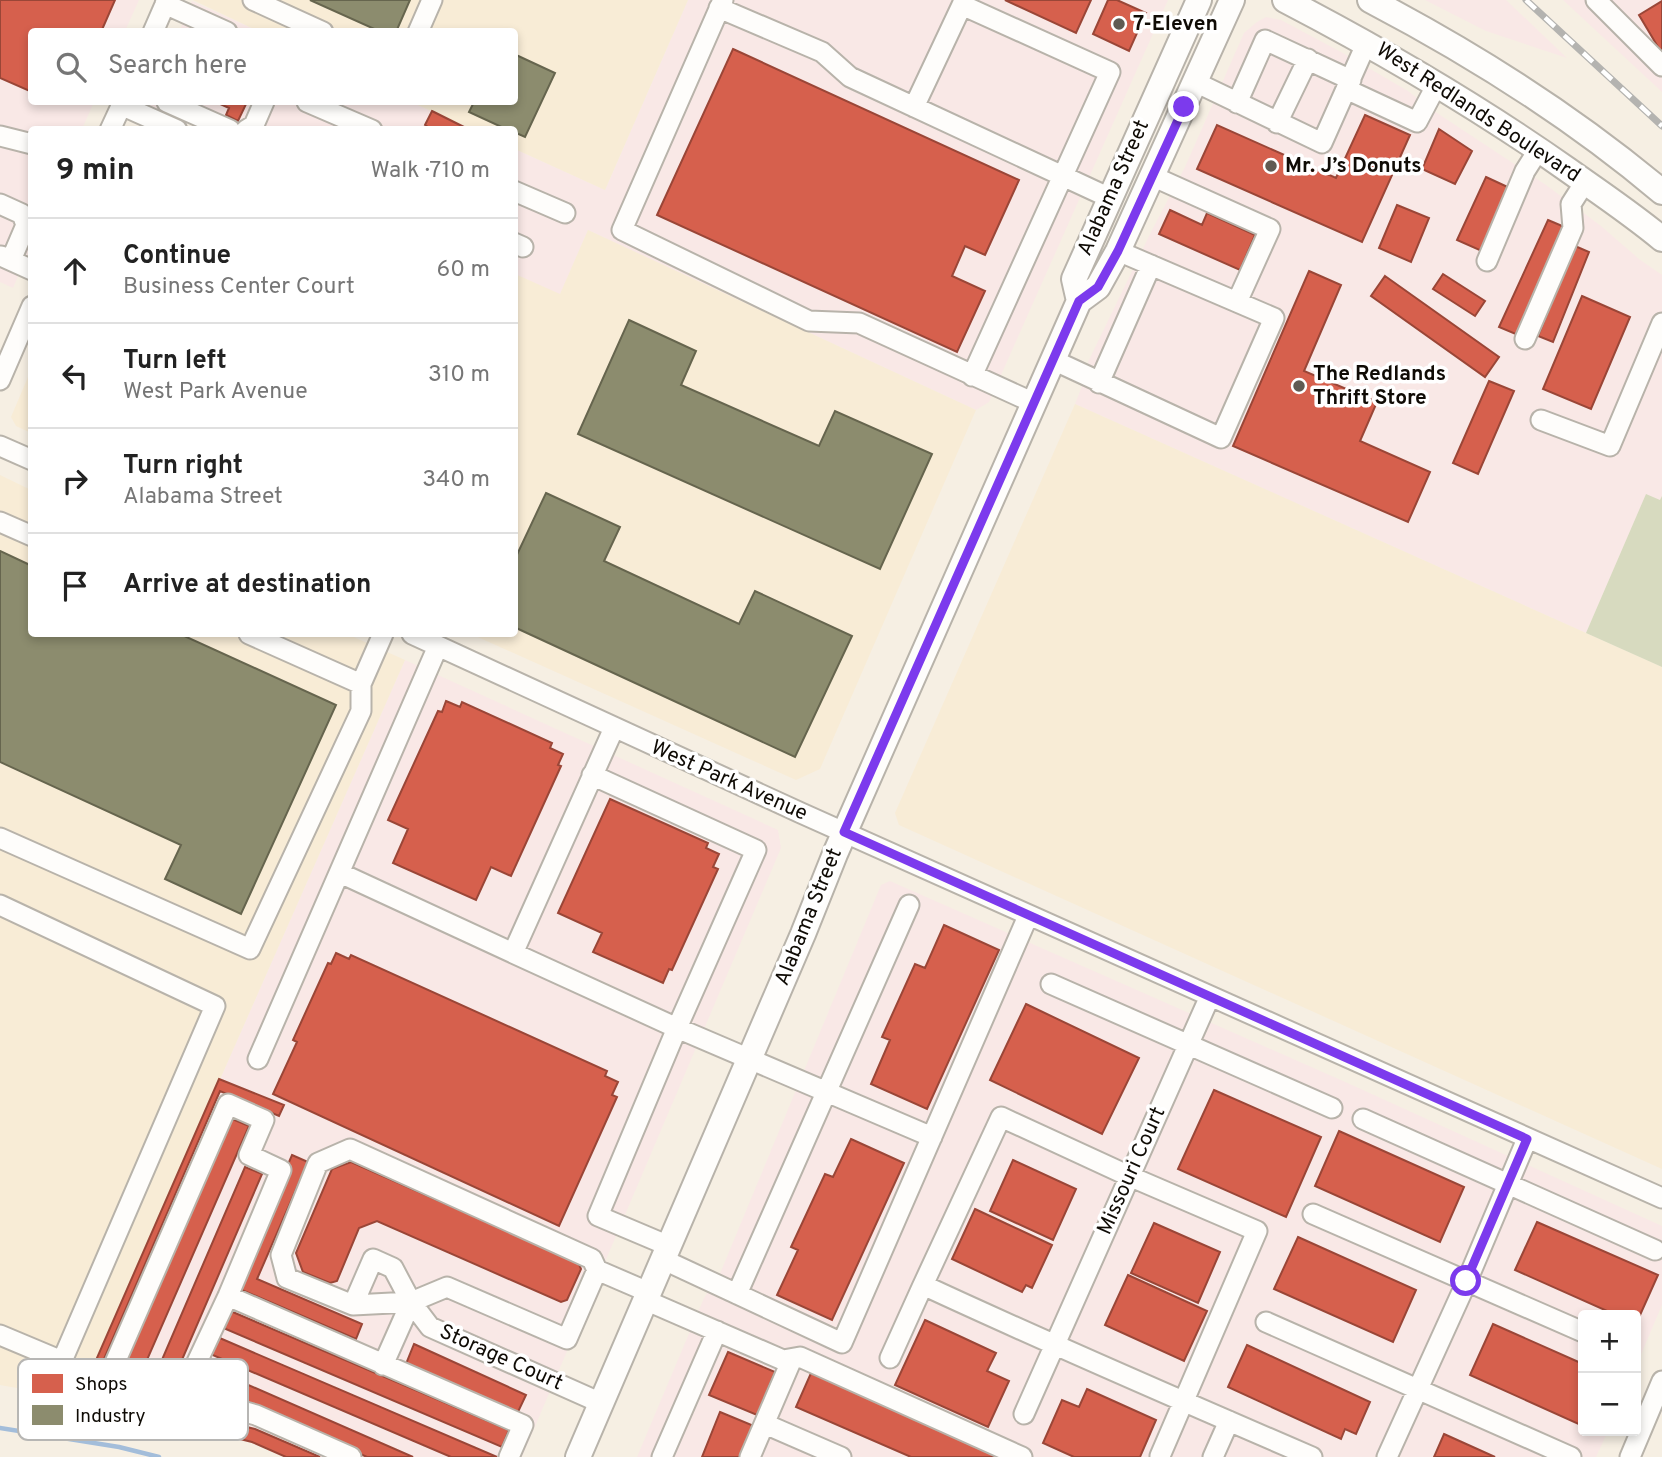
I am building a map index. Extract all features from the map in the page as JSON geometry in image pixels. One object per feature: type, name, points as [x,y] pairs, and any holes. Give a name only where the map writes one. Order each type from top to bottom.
[{"type":"main road","name":"Alabama Street","points":[[578,1457],[844,832],[1079,301],[1098,287],[1118,251],[1232,0]]},
{"type":"main road","name":"West Redlands Boulevard","points":[[1285,0],[1367,42],[1437,84],[1539,149],[1662,239]]},
{"type":"main road","name":"West Redlands Boulevard","points":[[1370,0],[1458,48],[1516,84],[1589,135],[1662,192]]},
{"type":"main road","name":"Alabama Street","points":[[1079,301],[1074,279],[1193,2]]},
{"type":"street","points":[[253,0],[314,28]]},
{"type":"street","points":[[420,28],[432,0]]},
{"type":"street","points":[[1596,0],[1662,66]]},
{"type":"street","points":[[155,28],[166,2],[200,26]]},
{"type":"street","points":[[914,107],[963,2],[1110,72],[972,376]]},
{"type":"street","points":[[1034,403],[859,323],[809,321],[622,230],[721,4],[822,52],[850,77],[1110,198]]},
{"type":"street","points":[[1237,103],[1265,40],[1308,59],[1418,122],[1437,84]]},
{"type":"street","points":[[1195,82],[1322,143],[1367,42]]},
{"type":"street","points":[[1278,123],[1308,59]]},
{"type":"street","points":[[112,126],[121,105]]},
{"type":"street","points":[[126,105],[169,126]]},
{"type":"street","points":[[175,105],[221,126]]},
{"type":"street","points":[[255,126],[263,105]]},
{"type":"street","points":[[314,105],[363,126]]},
{"type":"street","points":[[0,136],[28,143]]},
{"type":"street","points":[[1487,261],[1525,171],[1539,149]]},
{"type":"street","points":[[1152,176],[1270,229],[1237,302]]},
{"type":"street","points":[[1525,339],[1573,228],[1571,204],[1585,182]]},
{"type":"street","points":[[518,193],[565,213]]},
{"type":"street","points":[[0,204],[22,214],[26,225],[6,258],[28,268]]},
{"type":"street","points":[[1053,360],[1221,438],[1274,318],[1118,251]]},
{"type":"street","points":[[1099,383],[1151,265]]},
{"type":"street","points":[[0,380],[28,315]]},
{"type":"street","points":[[1541,419],[1610,446],[1662,323]]},
{"type":"street","points":[[0,446],[28,458]]},
{"type":"street","points":[[0,522],[28,534]]},
{"type":"street","points":[[256,637],[360,684]]},
{"type":"street","points":[[0,838],[250,949],[361,711],[360,684],[382,637]]},
{"type":"street","name":"West Park Avenue","points":[[418,637],[844,832],[1662,1198]]},
{"type":"street","points":[[258,1059],[438,646]]},
{"type":"street","points":[[513,953],[614,728]]},
{"type":"street","points":[[592,775],[757,850],[597,1216],[737,1294],[842,1343],[1028,915]]},
{"type":"street","points":[[340,873],[677,1028],[932,1137]]},
{"type":"street","points":[[0,905],[215,1006],[63,1359]]},
{"type":"street","points":[[737,1294],[909,905]]},
{"type":"street","points":[[1051,984],[1332,1108]]},
{"type":"street","name":"Missouri Court","points":[[1024,1414],[1210,996]]},
{"type":"street","points":[[117,1359],[228,1104],[264,1120],[249,1155],[281,1170],[198,1359]]},
{"type":"street","points":[[890,1358],[1000,1117],[1129,1177],[1257,1231],[1160,1456]]},
{"type":"street","points":[[1363,1119],[1655,1250]]},
{"type":"street","points":[[1387,1457],[1527,1139]]},
{"type":"street","points":[[597,1270],[566,1339],[447,1287],[411,1301],[353,1305],[287,1278],[281,1255],[318,1163],[350,1149],[592,1259],[597,1270],[717,1331],[783,1360],[800,1357],[1023,1457]]},
{"type":"street","points":[[1313,1214],[1578,1330]]},
{"type":"street","name":"Storage Court","points":[[353,1305],[373,1259],[393,1268],[411,1301],[430,1327],[601,1403]]},
{"type":"street","points":[[923,1285],[1054,1346],[1312,1457]]},
{"type":"street","points":[[228,1296],[523,1425],[509,1457]]},
{"type":"street","points":[[383,1365],[411,1301]]},
{"type":"street","points":[[1266,1322],[1571,1457]]},
{"type":"street","points":[[662,1457],[717,1331]]},
{"type":"street","points":[[0,1335],[57,1359]]},
{"type":"street","points":[[750,1457],[792,1359]]},
{"type":"street","points":[[1635,1455],[1662,1381]]},
{"type":"street","points":[[248,1413],[351,1457]]},
{"type":"street","points":[[1213,1457],[1229,1421]]},
{"type":"street","points":[[765,1424],[841,1457]]},
{"type":"shaded area","points":[[0,0],[139,0],[126,28],[28,28],[28,105],[93,105],[83,126],[28,126],[28,253],[13,288],[0,282]]},
{"type":"shaded area","points":[[193,0],[688,0],[605,190],[518,150],[518,126],[465,126],[418,105],[518,105],[518,28],[252,28]]},
{"type":"shaded area","points":[[688,0],[1168,0],[989,402],[976,410],[588,230],[560,295],[518,275],[518,150],[605,190]]},
{"type":"shaded area","points":[[1425,0],[1506,0],[1567,58],[1486,31]]},
{"type":"shaded area","points":[[1563,0],[1662,0],[1662,92]]},
{"type":"shaded area","points":[[192,1],[251,28],[181,28]]},
{"type":"shaded area","points":[[1266,17],[1281,20],[1408,91],[1546,185],[1662,275],[1662,496],[1660,500],[1646,495],[1586,633],[1075,404],[1090,366],[1088,362],[1185,167],[1244,33]]},
{"type":"shaded area","points":[[149,105],[418,105],[465,126],[195,126]]},
{"type":"shaded area","points":[[588,230],[976,410],[820,769],[796,780],[478,637],[518,637],[518,275],[560,294]]},
{"type":"shaded area","points":[[28,377],[28,432],[16,426],[11,417]]},
{"type":"shaded area","points":[[1075,404],[1662,667],[1662,1169],[899,825],[895,813]]},
{"type":"shaded area","points":[[0,475],[28,489],[28,637],[354,637],[405,660],[97,1359],[18,1359],[18,1388],[0,1385]]},
{"type":"shaded area","points":[[405,660],[778,830],[781,848],[522,1457],[284,1457],[240,1440],[248,1440],[248,1359],[97,1359]]},
{"type":"shaded area","points":[[890,881],[1352,1085],[1662,1226],[1662,1305],[1641,1354],[1641,1310],[1578,1310],[1578,1436],[1606,1436],[1596,1457],[637,1457],[704,1298],[719,1276],[881,885]]},
{"type":"green space","points":[[1646,494],[1660,500],[1662,496],[1662,667],[1586,633]]},
{"type":"building: Shops","points":[[0,0],[115,0],[103,28],[28,28],[28,90],[0,78]]},
{"type":"building: Shops","points":[[1005,0],[1091,0],[1076,33]]},
{"type":"building: Shops","name":"7-Eleven","points":[[1108,0],[1117,0],[1146,13],[1129,51],[1093,34]]},
{"type":"building: Shops","points":[[1662,1],[1662,52],[1661,52],[1639,15]]},
{"type":"building: Shops","points":[[733,49],[1019,180],[985,255],[965,246],[952,276],[985,291],[957,352],[657,215]]},
{"type":"building: Shops","points":[[222,105],[246,105],[238,121],[226,115],[229,108]]},
{"type":"building: Shops","points":[[432,111],[462,126],[427,126]]},
{"type":"building: Shops","points":[[1365,115],[1410,135],[1362,242],[1197,169],[1217,125],[1336,178]]},
{"type":"building: Shops","points":[[1439,129],[1472,151],[1455,184],[1422,169]]},
{"type":"building: Shops","points":[[1486,177],[1512,189],[1484,252],[1457,240]]},
{"type":"building: Shops","points":[[1397,205],[1429,218],[1411,262],[1379,248]]},
{"type":"building: Shops","points":[[1170,210],[1202,225],[1207,213],[1255,235],[1240,270],[1159,234]]},
{"type":"building: Shops","points":[[1548,220],[1567,228],[1518,335],[1499,327]]},
{"type":"building: Shops","points":[[1575,246],[1589,252],[1553,342],[1538,336]]},
{"type":"building: Shops","name":"The Redlands Thrift Store","points":[[1309,271],[1341,285],[1304,371],[1377,402],[1360,441],[1430,472],[1408,522],[1233,446]]},
{"type":"building: Shops","points":[[1443,274],[1485,301],[1475,316],[1433,289]]},
{"type":"building: Shops","points":[[1385,276],[1499,357],[1485,377],[1371,296]]},
{"type":"building: Shops","points":[[1582,296],[1630,317],[1591,409],[1543,389]]},
{"type":"building: Shops","points":[[1489,381],[1514,391],[1478,474],[1453,463]]},
{"type":"building: Shops","points":[[446,701],[460,707],[462,702],[552,743],[550,748],[563,754],[558,765],[561,766],[511,876],[491,867],[476,900],[393,863],[408,829],[388,820],[438,711],[442,712]]},
{"type":"building: Shops","points":[[610,799],[708,843],[706,848],[719,854],[713,867],[718,869],[672,970],[669,969],[663,983],[593,952],[602,933],[558,913]]},
{"type":"building: Shops","points":[[944,925],[999,950],[927,1109],[871,1084],[890,1040],[882,1037],[915,964],[925,968]]},
{"type":"building: Shops","points":[[336,953],[349,959],[351,955],[607,1071],[605,1076],[618,1082],[612,1095],[617,1097],[559,1226],[273,1094],[297,1042],[293,1040],[328,963],[331,964]]},
{"type":"building: Shops","points":[[1026,1004],[1139,1058],[1102,1134],[990,1080]]},
{"type":"building: Shops","points":[[219,1079],[284,1105],[279,1116],[220,1091],[104,1359],[96,1359]]},
{"type":"building: Shops","points":[[1214,1090],[1321,1137],[1286,1217],[1178,1169]]},
{"type":"building: Shops","points":[[230,1118],[249,1126],[147,1359],[125,1359]]},
{"type":"building: Shops","points":[[1339,1131],[1464,1187],[1440,1242],[1315,1186]]},
{"type":"building: Shops","points":[[851,1139],[904,1163],[832,1320],[777,1295],[798,1250],[791,1247],[825,1174],[833,1177]]},
{"type":"building: Shops","points":[[292,1155],[308,1162],[257,1279],[362,1324],[356,1339],[235,1287]]},
{"type":"building: Shops","points":[[1013,1160],[1076,1189],[1053,1240],[990,1211]]},
{"type":"building: Shops","points":[[351,1162],[578,1262],[581,1269],[567,1300],[561,1302],[377,1221],[359,1228],[337,1281],[330,1283],[303,1272],[296,1253],[332,1169]]},
{"type":"building: Shops","points":[[245,1167],[262,1174],[182,1359],[162,1359]]},
{"type":"building: Shops","points":[[975,1209],[1052,1245],[1032,1288],[1026,1285],[1022,1292],[952,1259]]},
{"type":"building: Shops","points":[[1537,1222],[1658,1275],[1641,1313],[1641,1310],[1605,1310],[1515,1270]]},
{"type":"building: Shops","points":[[1154,1223],[1220,1252],[1198,1303],[1131,1273]]},
{"type":"building: Shops","points":[[1298,1237],[1416,1290],[1393,1342],[1274,1289]]},
{"type":"building: Shops","points":[[1128,1275],[1207,1311],[1184,1361],[1105,1325]]},
{"type":"building: Shops","points":[[228,1310],[509,1430],[502,1447],[221,1327]]},
{"type":"building: Shops","points":[[925,1320],[996,1353],[987,1371],[1009,1381],[988,1427],[895,1385]]},
{"type":"building: Shops","points":[[1493,1324],[1578,1362],[1578,1424],[1470,1375]]},
{"type":"building: Shops","points":[[215,1336],[497,1457],[451,1457],[248,1370],[248,1359],[222,1359],[208,1353]]},
{"type":"building: Shops","points":[[414,1344],[526,1395],[517,1414],[406,1364]]},
{"type":"building: Shops","points":[[1247,1345],[1370,1402],[1356,1434],[1345,1429],[1341,1439],[1228,1387]]},
{"type":"building: Shops","points":[[728,1352],[775,1372],[757,1415],[709,1395]]},
{"type":"building: Shops","points":[[811,1373],[1005,1457],[911,1457],[796,1407]]},
{"type":"building: Shops","points":[[248,1385],[413,1457],[367,1457],[248,1405]]},
{"type":"building: Shops","points":[[1087,1389],[1156,1420],[1140,1457],[1074,1457],[1043,1443],[1062,1400],[1079,1407]]},
{"type":"building: Shops","points":[[720,1412],[754,1426],[742,1457],[702,1457]]},
{"type":"building: Shops","points":[[248,1427],[320,1457],[286,1457],[244,1440],[248,1440]]},
{"type":"building: Shops","points":[[1444,1434],[1495,1457],[1434,1457]]},
{"type":"building: Industry","points":[[310,0],[410,0],[398,28],[372,28]]},
{"type":"building: Industry","points":[[518,56],[555,73],[525,137],[518,134],[518,126],[499,126],[469,112],[472,105],[518,105]]},
{"type":"building: Industry","points":[[629,320],[696,351],[681,385],[819,446],[835,411],[932,454],[880,569],[578,434]]},
{"type":"building: Industry","points":[[546,493],[620,527],[604,561],[739,624],[755,591],[852,636],[795,757],[518,629],[518,552]]},
{"type":"building: Industry","points":[[0,551],[28,564],[28,637],[187,637],[336,705],[241,914],[165,879],[181,845],[0,762]]},
{"type":"waterway","points":[[0,1428],[18,1431]]},
{"type":"waterway","points":[[75,1440],[159,1457]]},
{"type":"railway","points":[[1526,0],[1662,126]]},
{"type":"place","name":"7-Eleven","points":[[1119,24]]},
{"type":"place","name":"Mr. J’s Donuts","points":[[1271,166]]},
{"type":"place","name":"The Redlands Thrift Store","points":[[1299,386]]},
{"type":"route","points":[[1184,107],[1118,251],[1098,287],[1079,301],[844,832],[1527,1139],[1466,1281]]}]
